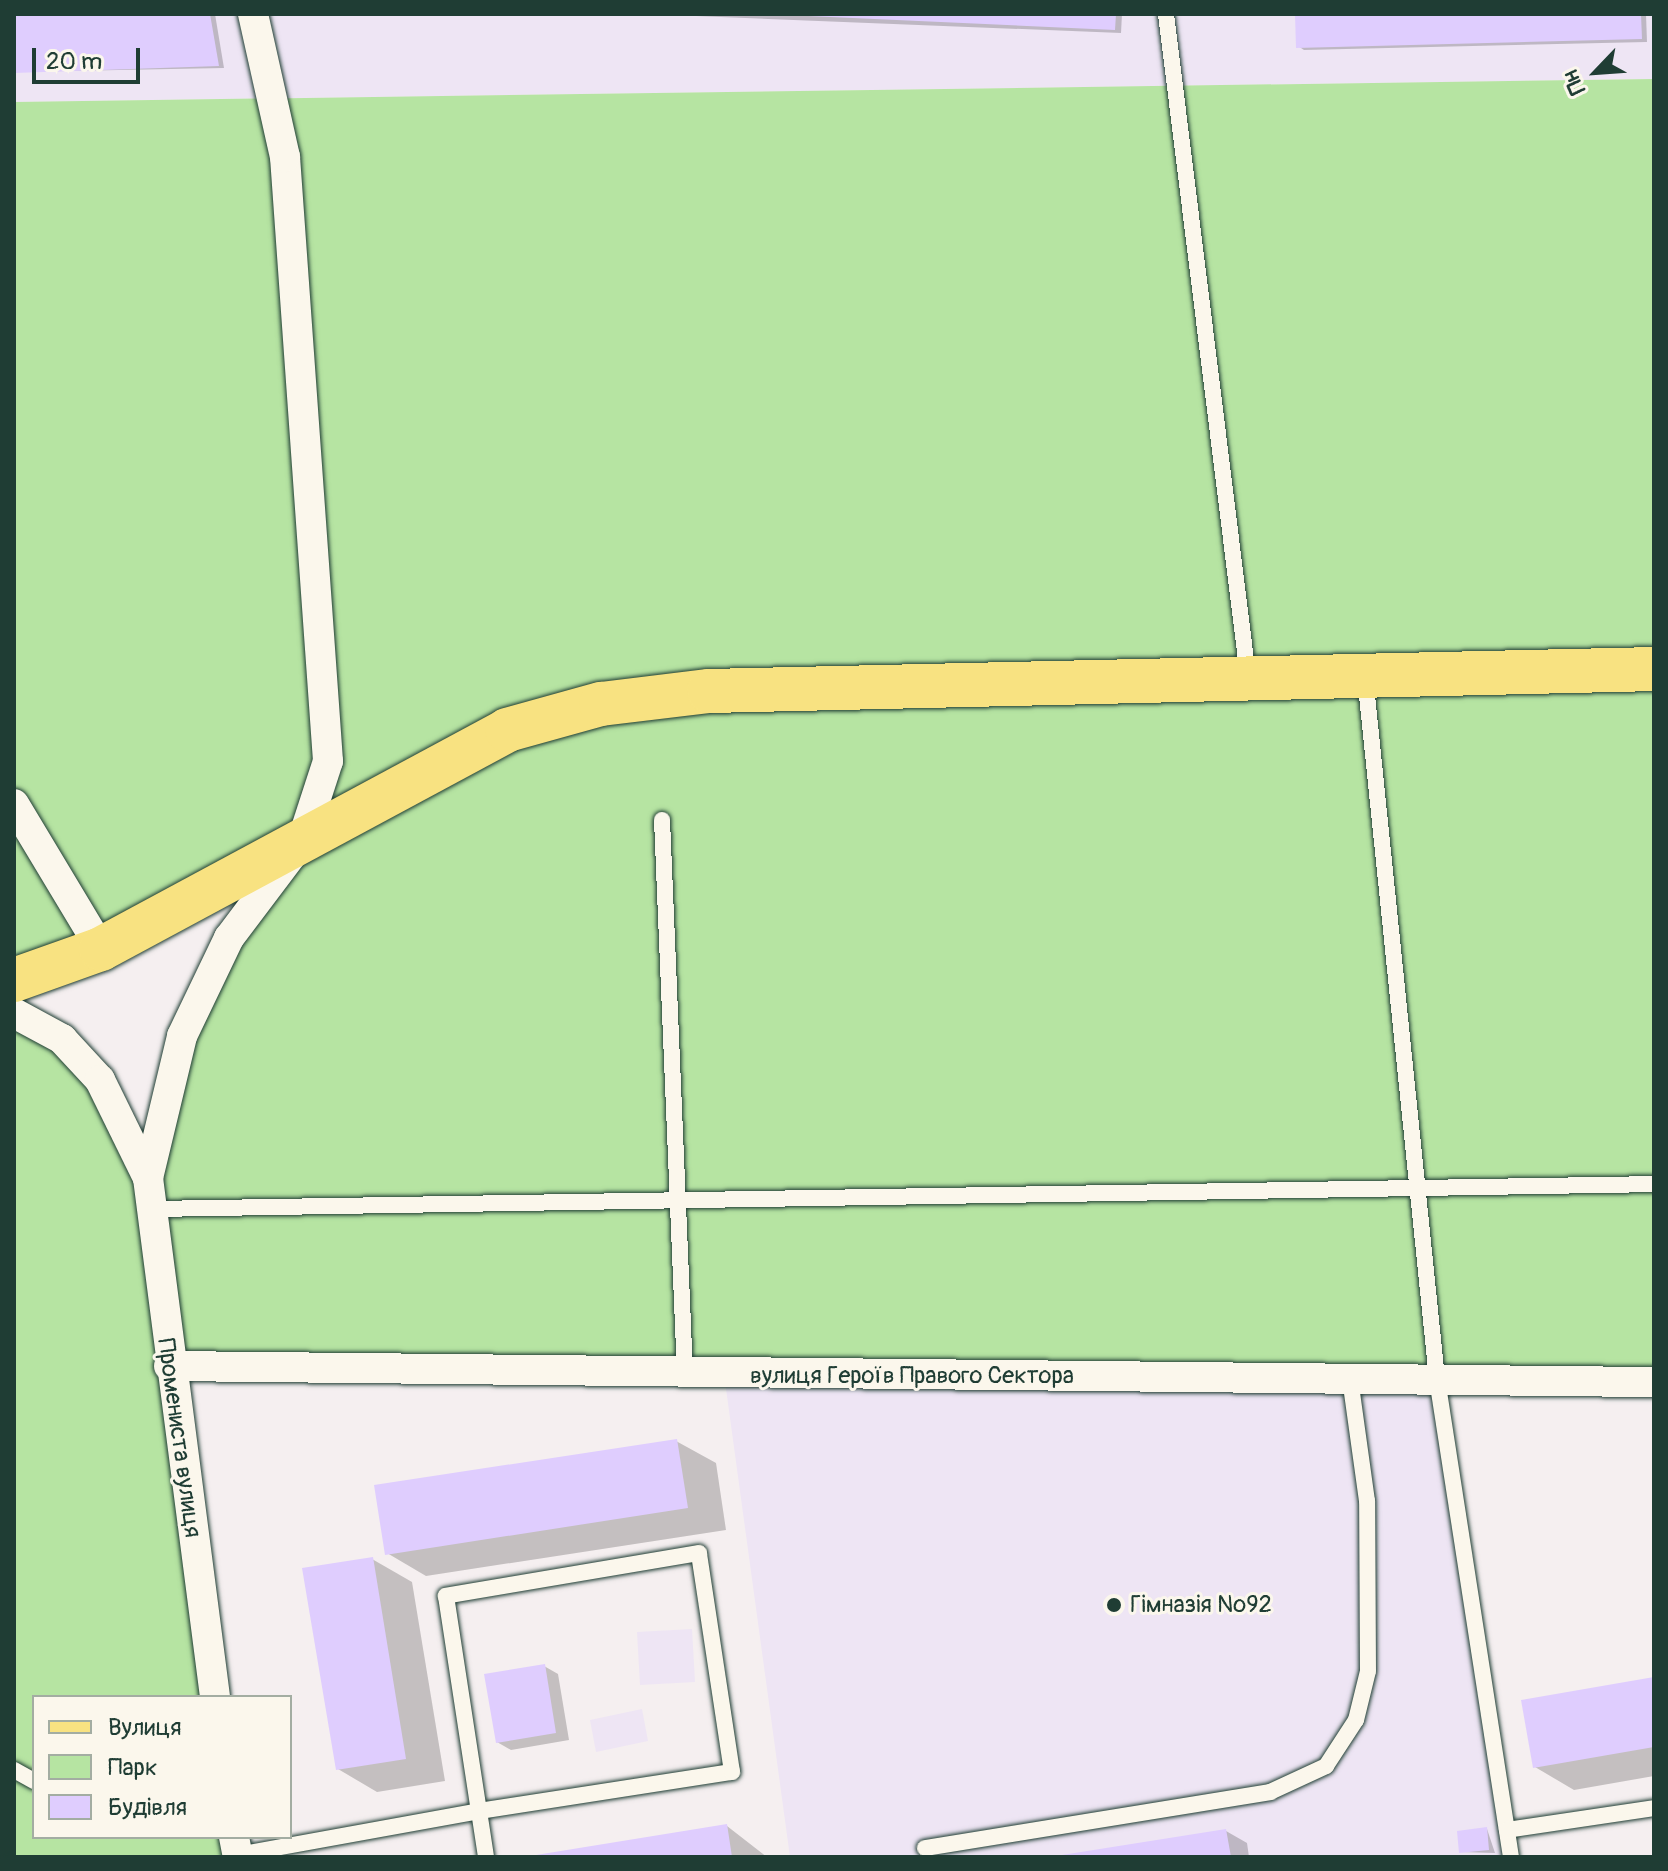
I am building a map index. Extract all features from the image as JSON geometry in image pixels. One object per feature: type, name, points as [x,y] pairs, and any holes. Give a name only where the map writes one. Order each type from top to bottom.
[{"type":"main road","points":[[14,980],[101,949],[507,730],[601,704],[709,691],[1248,676],[1654,669]]},
{"type":"street","name":"Промениста вулиця","points":[[148,1178],[182,1036],[229,938],[302,841],[328,761],[285,157],[253,14]]},
{"type":"street","points":[[14,804],[101,949]]},
{"type":"street","name":"Промениста вулиця","points":[[14,1013],[62,1039],[100,1080],[148,1178],[169,1366],[215,1695]]},
{"type":"street","name":"вулиця Героїв Правого Сектора","points":[[169,1366],[685,1374],[1654,1382]]},
{"type":"lane","points":[[1166,14],[1248,676]]},
{"type":"lane","points":[[1365,674],[1437,1379],[1511,1857]]},
{"type":"lane","points":[[662,820],[685,1374]]},
{"type":"lane","points":[[152,1209],[678,1197],[1654,1184]]},
{"type":"lane","points":[[925,1848],[1270,1792],[1326,1766],[1356,1720],[1368,1671],[1367,1501],[1350,1379]]},
{"type":"lane","points":[[236,1850],[479,1811],[732,1772],[699,1553],[446,1596],[479,1811],[486,1857]]},
{"type":"lane","points":[[14,1770],[32,1780]]},
{"type":"lane","points":[[1507,1830],[1654,1808]]},
{"type":"shaded area","points":[[14,14],[1654,14],[1654,79],[14,102]]},
{"type":"shaded area","name":"Гімназія №92","points":[[724,1374],[1437,1379],[1511,1857],[790,1857]]},
{"type":"shaded area","points":[[692,1629],[695,1682],[640,1685],[637,1632]]},
{"type":"shaded area","points":[[642,1709],[648,1741],[596,1752],[590,1720]]},
{"type":"green space","points":[[1654,79],[1654,1382],[170,1366],[215,1695],[32,1695],[32,1839],[234,1839],[238,1857],[14,1857],[14,1013],[62,1039],[147,1177],[182,1036],[300,842],[14,980],[14,102]]},
{"type":"building","points":[[14,14],[210,14],[219,66],[14,73]]},
{"type":"building","points":[[764,14],[1116,14],[1115,30]]},
{"type":"building","points":[[1295,14],[1641,14],[1642,39],[1296,48]]},
{"type":"building","points":[[677,1439],[688,1508],[385,1555],[374,1485]]},
{"type":"building","points":[[373,1557],[406,1759],[336,1770],[302,1568]]},
{"type":"building","points":[[545,1664],[556,1733],[496,1743],[484,1674]]},
{"type":"building","points":[[1654,1677],[1654,1747],[1533,1768],[1521,1700]]},
{"type":"building","points":[[727,1824],[732,1857],[536,1857],[536,1855]]},
{"type":"building","points":[[1487,1827],[1489,1850],[1459,1853],[1457,1831]]},
{"type":"building","points":[[1226,1829],[1231,1857],[1062,1855]]},
{"type":"place","name":"Гімназія №92","points":[[1114,1605]]}]
